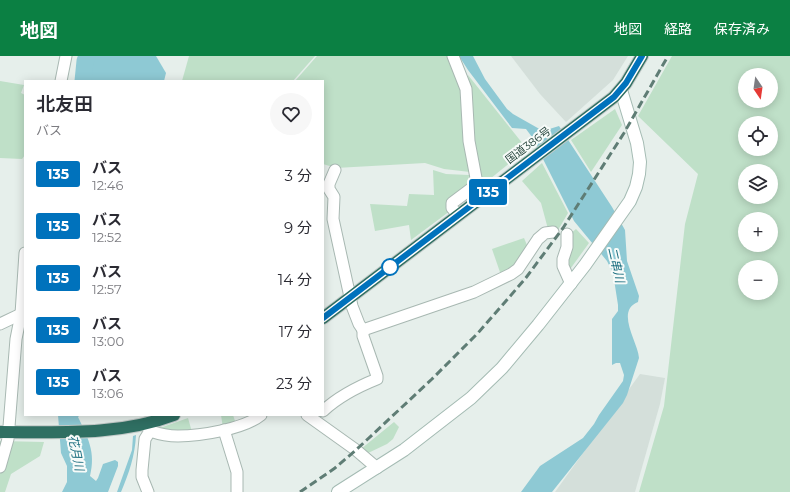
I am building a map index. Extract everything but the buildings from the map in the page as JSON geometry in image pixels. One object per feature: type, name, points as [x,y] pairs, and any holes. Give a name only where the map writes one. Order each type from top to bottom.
[{"type":"highway","name":"国道386号","points":[[324,317],[621,90],[642,56]]},
{"type":"highway","points":[[9,432],[83,431],[148,427],[171,416]]},
{"type":"street","points":[[61,80],[62,69],[66,56]]},
{"type":"street","points":[[453,56],[466,90],[469,141],[476,178],[475,184],[472,188],[452,203],[452,208],[458,215]]},
{"type":"street","points":[[338,492],[404,450],[471,398],[502,368],[585,265],[630,201],[636,187],[640,162],[621,90]]},
{"type":"street","points":[[324,410],[361,385],[377,379],[362,330],[353,311],[328,219],[334,197],[326,188],[335,170]]},
{"type":"street","points":[[362,330],[474,292],[511,274],[518,269],[538,240],[545,233],[553,232]]},
{"type":"street","points":[[567,234],[567,247],[563,259],[563,266],[571,284]]},
{"type":"street","points":[[0,467],[9,432],[16,339],[21,314],[24,268]]},
{"type":"street","points":[[0,324],[21,314]]},
{"type":"street","points":[[148,492],[142,477],[145,439],[148,427],[177,436],[224,430],[254,421],[260,416]]},
{"type":"street","points":[[313,417],[377,468]]},
{"type":"street","points":[[224,430],[237,472],[237,492]]},
{"type":"shaded area","points":[[511,56],[628,56],[613,80],[566,122],[540,94]]},
{"type":"shaded area","points":[[640,374],[665,378],[660,404],[635,492],[555,492]]},
{"type":"green space","points":[[189,56],[315,56],[294,80],[182,80]]},
{"type":"green space","points":[[317,56],[451,56],[464,95],[470,172],[444,169],[425,163],[336,168],[324,164],[324,80],[296,80]]},
{"type":"green space","points":[[672,56],[790,56],[790,492],[639,492],[664,406],[685,224],[698,174],[638,116]]},
{"type":"green space","points":[[468,75],[527,149],[480,187]]},
{"type":"green space","points":[[0,81],[24,85],[21,93],[24,94],[24,156],[22,159],[0,158]]},
{"type":"green space","points":[[615,109],[622,125],[591,172],[571,140]]},
{"type":"green space","points":[[542,163],[568,213],[554,237],[548,229],[541,203],[522,181]]},
{"type":"green space","points":[[433,170],[446,174],[469,175],[468,185],[450,211],[411,240],[409,225],[375,231],[370,204],[407,206],[409,194],[434,195]]},
{"type":"green space","points":[[576,229],[589,243],[568,272],[570,234]]},
{"type":"green space","points":[[524,238],[529,250],[516,269],[502,278],[492,249]]},
{"type":"green space","points":[[221,416],[233,416],[236,424],[223,428]]},
{"type":"green space","points":[[188,418],[192,432],[157,429]]},
{"type":"green space","points":[[394,422],[399,427],[393,439],[387,444],[366,454],[361,449]]},
{"type":"green space","points":[[0,441],[44,442],[40,456],[11,474],[5,492],[0,492]]},
{"type":"water","points":[[92,56],[156,56],[166,73],[164,80],[83,80]]},
{"type":"water","name":"二串川","points":[[459,56],[473,56],[485,79],[507,109],[513,114],[543,131],[559,126],[612,207],[625,230],[627,261],[639,296],[638,302],[631,306],[628,312],[628,319],[639,358],[623,403],[552,492],[521,492],[540,466],[583,438],[623,381],[624,375],[620,363],[612,365],[612,319],[618,311],[613,273],[607,261],[574,221],[532,137],[526,129],[512,128]]},
{"type":"water","points":[[58,416],[79,416],[78,417],[90,445],[92,467],[90,476],[96,481],[103,464],[115,460],[118,462],[118,466],[108,492],[62,492],[67,482],[67,466],[61,453]]},
{"type":"water","points":[[136,435],[133,457],[129,471],[121,492],[117,492],[132,450],[133,436]]},
{"type":"waterway","name":"花月川","points":[[83,80],[87,56]]},
{"type":"railway","points":[[300,492],[335,468],[432,379],[478,333],[525,279],[563,228],[624,133],[668,56]]},
{"type":"bus line","name":"135","points":[[324,317],[614,97],[626,83],[642,56]]}]
